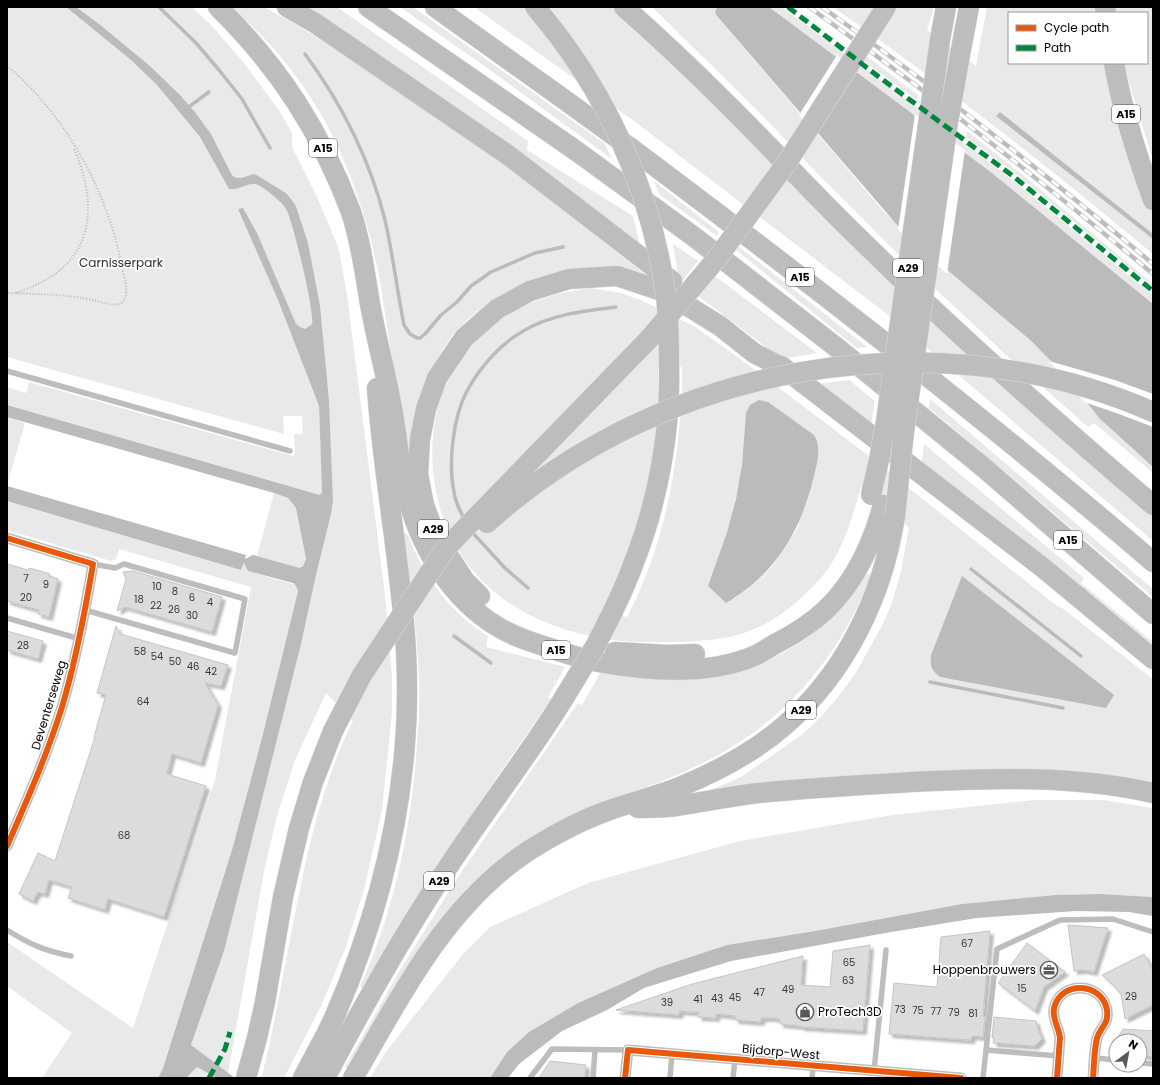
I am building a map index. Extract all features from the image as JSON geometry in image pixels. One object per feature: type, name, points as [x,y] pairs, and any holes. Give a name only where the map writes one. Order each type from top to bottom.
[{"type":"highway","name":"A15","points":[[218,7],[238,27],[276,71],[307,118],[334,170],[352,216],[362,257],[372,316],[394,419],[400,467],[412,512],[425,546],[449,583],[472,608],[497,626],[522,639],[584,660],[657,670],[725,665],[755,656],[807,625],[824,612],[839,596],[852,578],[872,538],[904,432]]},
{"type":"highway","points":[[288,7],[315,23],[508,155],[1042,567],[1153,659]]},
{"type":"highway","name":"A15","points":[[368,7],[569,145],[694,236],[836,347],[983,467],[1153,614]]},
{"type":"highway","name":"A15","points":[[435,7],[662,171],[871,331],[1102,518],[1153,562]]},
{"type":"highway","name":"A29","points":[[325,1078],[357,1018],[431,893],[568,693],[596,645],[612,613],[636,557],[655,493],[666,424],[669,367],[668,317],[664,281],[649,219],[635,173],[599,98],[562,41],[536,7]]},
{"type":"highway","points":[[624,7],[659,38],[718,95],[860,240],[962,338],[1060,426],[1153,505]]},
{"type":"highway","name":"A29","points":[[246,1078],[265,1002],[283,897],[313,782],[333,731],[362,675],[446,548],[649,339],[718,257],[788,161],[886,7]]},
{"type":"highway","name":"A29","points":[[353,1078],[413,974],[435,942],[461,910],[488,883],[521,856],[564,831],[608,810],[680,787],[723,767],[748,753],[796,716],[823,686],[842,660],[865,618],[884,567],[883,505],[879,460],[886,421],[940,40],[946,7]]},
{"type":"highway","name":"A29","points":[[904,432],[948,122],[968,7]]},
{"type":"highway","name":"A15","points":[[1114,64],[1118,86],[1140,164],[1153,200]]},
{"type":"highway","name":"A29","points":[[785,369],[754,353],[720,326],[672,297],[659,290],[617,276],[569,279],[530,291],[497,309],[464,338],[437,378],[426,409],[420,439],[418,474],[424,505],[436,537],[458,571],[474,590],[492,607],[529,627],[571,642],[616,652],[692,655],[728,650],[770,635],[786,625],[814,602],[836,577],[849,557],[859,534],[883,505]]},
{"type":"highway","name":"A15","points":[[303,1078],[333,1020],[354,970],[369,927],[387,862],[396,820],[404,766],[406,729],[406,650],[380,428],[372,316]]},
{"type":"highway","points":[[410,604],[444,564],[471,537],[504,508],[539,481],[569,461],[649,417],[689,401],[744,384],[775,376],[847,365],[918,362],[949,364],[1018,372],[1062,381],[1113,396],[1153,412]]},
{"type":"highway","name":"A29","points":[[608,810],[681,806],[758,793],[815,788],[1010,778],[1108,785],[1153,793]]},
{"type":"street","points":[[7,538],[93,564]]},
{"type":"street","name":"Deventerseweg","points":[[7,846],[41,767],[62,707],[80,639],[93,564]]},
{"type":"street","points":[[1057,1078],[1060,1033],[1054,1019],[1055,1007],[1058,999],[1063,994],[1070,990],[1084,988],[1095,992],[1100,996],[1107,1008],[1107,1021],[1097,1038],[1093,1078]]},
{"type":"street","points":[[625,1078],[628,1050]]},
{"type":"street","name":"Bijdorp-West","points":[[628,1050],[961,1078]]},
{"type":"lane","points":[[7,371],[290,451]]},
{"type":"lane","points":[[85,610],[235,653],[246,599],[124,564],[115,568],[93,564]]},
{"type":"lane","points":[[7,618],[80,639]]},
{"type":"lane","points":[[983,1078],[997,949],[1060,920],[1113,919],[1153,932]]},
{"type":"lane","points":[[7,930],[28,942],[52,952],[71,956]]},
{"type":"lane","points":[[874,1071],[886,950]]},
{"type":"lane","points":[[530,1078],[552,1049],[628,1050]]},
{"type":"lane","points":[[593,1078],[595,1050]]},
{"type":"lane","points":[[986,1050],[1059,1056]]},
{"type":"lane","points":[[670,1078],[672,1054]]},
{"type":"lane","points":[[1095,1058],[1108,1059]]},
{"type":"lane","points":[[733,1078],[735,1059]]},
{"type":"lane","points":[[812,1078],[813,1066]]},
{"type":"path","points":[[7,66],[25,82],[43,102],[70,140],[96,184],[109,219],[120,257],[126,291],[125,298],[121,304],[114,305],[64,296],[7,293]]},
{"type":"path","points":[[15,293],[37,284],[56,273],[71,258],[84,235],[87,225],[88,198],[81,164],[70,140]]},
{"type":"green space","name":"Carnisserpark","points":[[7,7],[66,7],[131,60],[157,85],[200,137],[229,189],[255,184],[270,193],[281,202],[287,210],[299,250],[311,303],[312,324],[305,329],[296,325],[257,233],[238,209],[278,300],[319,406],[322,492],[320,495],[7,405],[7,387],[26,393],[29,382],[293,456],[295,453],[294,434],[303,434],[302,416],[283,416],[284,434],[7,357]]},
{"type":"green space","points":[[76,7],[192,7],[212,26],[244,63],[280,112],[292,133],[292,147],[317,197],[337,244],[340,255],[347,295],[385,595],[392,676],[392,713],[382,810],[364,890],[345,949],[321,1006],[284,1078],[261,1078],[270,1043],[298,898],[315,825],[325,790],[353,721],[326,693],[295,760],[277,816],[264,871],[228,1074],[191,1045],[224,951],[301,644],[333,501],[329,400],[320,305],[308,243],[296,206],[286,193],[255,174],[240,178],[232,175],[211,134],[180,95],[150,66]]},
{"type":"green space","points":[[232,7],[264,7],[297,25],[398,89],[506,166],[658,284],[621,272],[502,295],[484,306],[469,318],[453,334],[424,384],[414,417],[411,435],[411,482],[380,281],[374,252],[358,196],[335,142],[322,116],[306,91],[276,51]]},
{"type":"green space","points":[[297,7],[337,7],[528,141],[527,150],[633,216],[640,245]]},
{"type":"green space","points":[[400,7],[413,7],[605,144],[612,159],[490,70]]},
{"type":"green space","points":[[474,7],[612,7],[644,35],[1153,514],[1153,541],[887,314],[634,121]]},
{"type":"green space","points":[[652,7],[717,7],[715,13],[717,16],[884,212],[1046,355],[1069,379],[1099,418],[1153,467],[1153,473],[1094,423],[1088,427],[1004,353],[895,251],[757,110]]},
{"type":"green space","points":[[769,7],[782,7],[1000,170],[1153,295],[1153,304],[992,173]]},
{"type":"green space","points":[[833,7],[934,7],[927,30],[976,66],[987,7],[1098,7],[1099,12],[1008,12],[1008,64],[1106,64],[1116,116],[1131,168],[1153,160],[1153,254],[996,127]]},
{"type":"green space","points":[[1113,7],[1153,7],[1153,160],[1123,64],[1148,64],[1148,12],[1114,12]]},
{"type":"green space","points":[[865,55],[918,95],[917,100],[862,60]]},
{"type":"green space","points":[[967,131],[1018,171],[1153,284],[1153,287],[1015,173],[966,137]]},
{"type":"green space","points":[[654,181],[719,232],[717,236],[659,194]]},
{"type":"green space","points":[[673,244],[698,261],[683,280],[679,279]]},
{"type":"green space","points":[[738,246],[867,347],[857,348],[735,249]]},
{"type":"green space","points":[[715,276],[817,353],[782,359],[698,296]]},
{"type":"green space","points":[[591,288],[620,293],[641,300],[697,328],[865,453],[1057,606],[1062,608],[1153,679],[1153,783],[1088,773],[1023,770],[708,791],[741,777],[800,736],[819,719],[838,697],[855,674],[882,626],[892,603],[901,571],[909,528],[861,487],[849,527],[841,546],[828,568],[818,581],[786,611],[770,621],[754,629],[720,639],[662,642],[605,639],[573,632],[542,621],[515,607],[491,589],[470,567],[453,542],[441,512],[434,479],[432,451],[435,423],[447,383],[454,370],[480,337],[512,312],[549,297],[569,291]],"holes":[[[658,367],[682,367],[679,431],[670,495],[662,527],[641,588],[627,617],[603,611],[624,563],[640,514],[646,489],[658,413]],[[746,413],[799,525],[782,553],[770,569],[734,599],[708,586],[727,531],[736,498],[744,445]]]},
{"type":"green space","points":[[849,380],[875,401],[871,426],[817,384]]},
{"type":"green space","points":[[930,399],[1153,589],[1153,597],[929,408]]},
{"type":"green space","points":[[7,417],[25,423],[7,485]]},
{"type":"green space","points":[[924,444],[1084,578],[1081,583],[1153,642],[1153,650],[921,467]]},
{"type":"green space","points":[[274,493],[288,498],[296,508],[306,559],[303,566],[300,568],[257,556]]},
{"type":"green space","points":[[7,501],[241,570],[244,563],[248,571],[293,584],[296,586],[298,591],[263,734],[232,850],[163,1068],[158,1078],[42,1078],[72,1033],[7,986],[7,942],[133,1028],[215,780],[251,587],[119,549],[116,559],[111,561],[7,530]]},
{"type":"green space","points":[[403,533],[407,533],[429,578],[449,604],[461,616],[488,636],[486,647],[565,667],[548,697],[551,699],[440,860],[415,899],[363,989],[360,986],[382,931],[398,874],[409,815],[416,756],[419,711],[417,646]]},
{"type":"green space","points":[[867,574],[871,576],[840,639],[799,693],[775,716],[748,736],[718,755],[675,776],[604,803],[581,814],[510,854],[476,880],[453,905],[443,919],[424,947],[349,1069],[345,1067],[400,970],[458,877],[578,703],[582,705],[601,672],[767,661],[783,653],[811,635],[823,625],[846,602]]},
{"type":"green space","points":[[1035,800],[1104,800],[1153,808],[1153,897],[1100,894],[1055,895],[962,904],[815,931],[727,945],[657,968],[578,1003],[529,1032],[507,1052],[490,1078],[370,1078],[385,1053],[463,954],[490,927],[588,883],[740,841],[892,815]]},
{"type":"green space","points":[[197,1067],[217,1078],[186,1078]]},
{"type":"shaded area","points":[[66,7],[76,7],[99,24],[150,66],[180,95],[211,134],[232,175],[240,178],[255,174],[286,193],[296,206],[308,243],[320,305],[329,400],[333,501],[331,514],[301,644],[224,951],[191,1045],[235,1078],[217,1078],[197,1067],[186,1078],[158,1078],[163,1068],[232,850],[263,734],[298,591],[293,583],[248,571],[244,563],[241,570],[7,501],[7,486],[246,555],[245,559],[253,555],[300,568],[303,566],[306,559],[296,508],[288,498],[274,493],[7,417],[7,405],[320,495],[322,492],[319,406],[278,300],[238,209],[243,208],[257,233],[296,324],[305,329],[312,324],[310,303],[303,267],[289,217],[284,206],[274,196],[258,185],[251,184],[237,189],[229,189],[200,137],[157,85],[131,60]]},
{"type":"shaded area","points":[[717,7],[769,7],[992,173],[1153,304],[1153,467],[1099,418],[1069,379],[1031,341],[904,233],[717,16],[715,13]]},
{"type":"shaded area","points":[[1000,112],[1153,234],[1153,239],[996,116]]},
{"type":"shaded area","points":[[759,400],[768,402],[814,435],[818,445],[817,460],[814,476],[802,515],[784,549],[773,564],[759,578],[744,591],[726,603],[708,586],[727,532],[736,499],[742,464],[746,413],[750,405]]},
{"type":"shaded area","points":[[962,576],[1114,695],[1106,708],[940,677],[932,668],[931,655]]},
{"type":"shaded area","points":[[1100,894],[1153,897],[1153,916],[1129,912],[1076,911],[977,918],[731,961],[644,988],[607,1010],[562,1031],[519,1064],[508,1078],[490,1078],[507,1052],[529,1032],[578,1003],[657,968],[727,945],[815,931],[962,904],[1055,895]]},
{"type":"pier","points":[[837,55],[855,70],[814,133],[799,115]]},
{"type":"pier","points":[[915,114],[965,150],[947,274],[898,230]]},
{"type":"pier","points":[[1049,361],[1115,380],[1153,394],[1153,427],[1084,402],[1068,381]]},
{"type":"building","points":[[7,564],[28,570],[29,568],[40,571],[50,574],[49,576],[58,579],[49,617],[38,614],[39,610],[7,601]]},
{"type":"building","points":[[133,571],[222,597],[212,632],[125,607],[117,611],[126,579],[123,572]]},
{"type":"building","points":[[116,626],[120,634],[228,665],[221,686],[205,683],[218,705],[201,763],[172,754],[167,774],[206,786],[164,917],[108,899],[105,910],[68,898],[72,887],[49,880],[45,894],[38,892],[33,901],[19,894],[38,853],[55,861],[95,737],[106,695],[97,693]]},
{"type":"building","points":[[7,631],[43,641],[38,659],[7,650]]},
{"type":"building","points":[[1068,925],[1108,928],[1094,972],[1083,970],[1074,971]]},
{"type":"building","points":[[990,931],[983,1016],[985,1017],[983,1037],[972,1036],[971,1040],[969,1040],[889,1034],[894,983],[937,987],[941,937]]},
{"type":"building","points":[[1027,943],[1065,972],[1044,987],[1035,1011],[998,983]]},
{"type":"building","points":[[870,945],[863,1031],[801,1027],[780,1024],[780,1019],[771,1018],[761,1018],[761,1022],[735,1020],[735,1016],[716,1014],[716,1018],[698,1017],[699,1012],[680,1011],[679,1015],[616,1010],[692,984],[803,956],[801,985],[830,987],[833,951]]},
{"type":"building","points":[[1144,954],[1153,971],[1153,1005],[1125,1019],[1121,994],[1102,975]]},
{"type":"building","points":[[994,1017],[1036,1021],[1042,1039],[1035,1046],[993,1043]]},
{"type":"building","points":[[1123,1029],[1153,1031],[1153,1057],[1148,1056],[1148,1033],[1121,1033]]},
{"type":"building","points":[[550,1061],[586,1065],[585,1078],[539,1078]]},
{"type":"waterway","points":[[159,7],[196,43],[242,99],[270,148]]},
{"type":"waterway","points":[[305,54],[343,113],[363,154],[379,198],[385,220],[404,325],[410,334],[420,338],[441,315],[457,302],[471,286],[491,272],[535,253],[563,247]]},
{"type":"waterway","points":[[190,106],[209,92]]},
{"type":"waterway","points":[[465,520],[458,506],[452,480],[453,440],[462,402],[478,373],[492,356],[516,335],[535,325],[546,320],[569,314],[616,307]]},
{"type":"waterway","points":[[471,531],[505,568],[528,588]]},
{"type":"waterway","points":[[971,569],[1081,656]]},
{"type":"waterway","points":[[454,636],[491,663]]},
{"type":"waterway","points":[[930,682],[1063,708]]},
{"type":"railway","points":[[809,7],[984,137],[1153,274]]},
{"type":"railway","points":[[822,7],[990,132],[1153,264]]},
{"type":"marked path","points":[[788,7],[879,77],[1013,176],[1153,291]]},
{"type":"marked path","points":[[209,1078],[225,1049],[230,1032]]},
{"type":"cycle path","points":[[7,538],[93,564],[80,636],[62,707],[43,760],[7,846]]},
{"type":"cycle path","points":[[1057,1078],[1060,1038],[1054,1016],[1054,1008],[1058,999],[1065,993],[1073,989],[1081,988],[1098,994],[1104,1001],[1107,1010],[1106,1023],[1097,1038],[1093,1078]]},
{"type":"cycle path","points":[[625,1078],[628,1050],[961,1078]]},
{"type":"place","name":"Hoppenbrouwers","points":[[1049,970]]},
{"type":"place","name":"ProTech3D","points":[[805,1012]]}]
